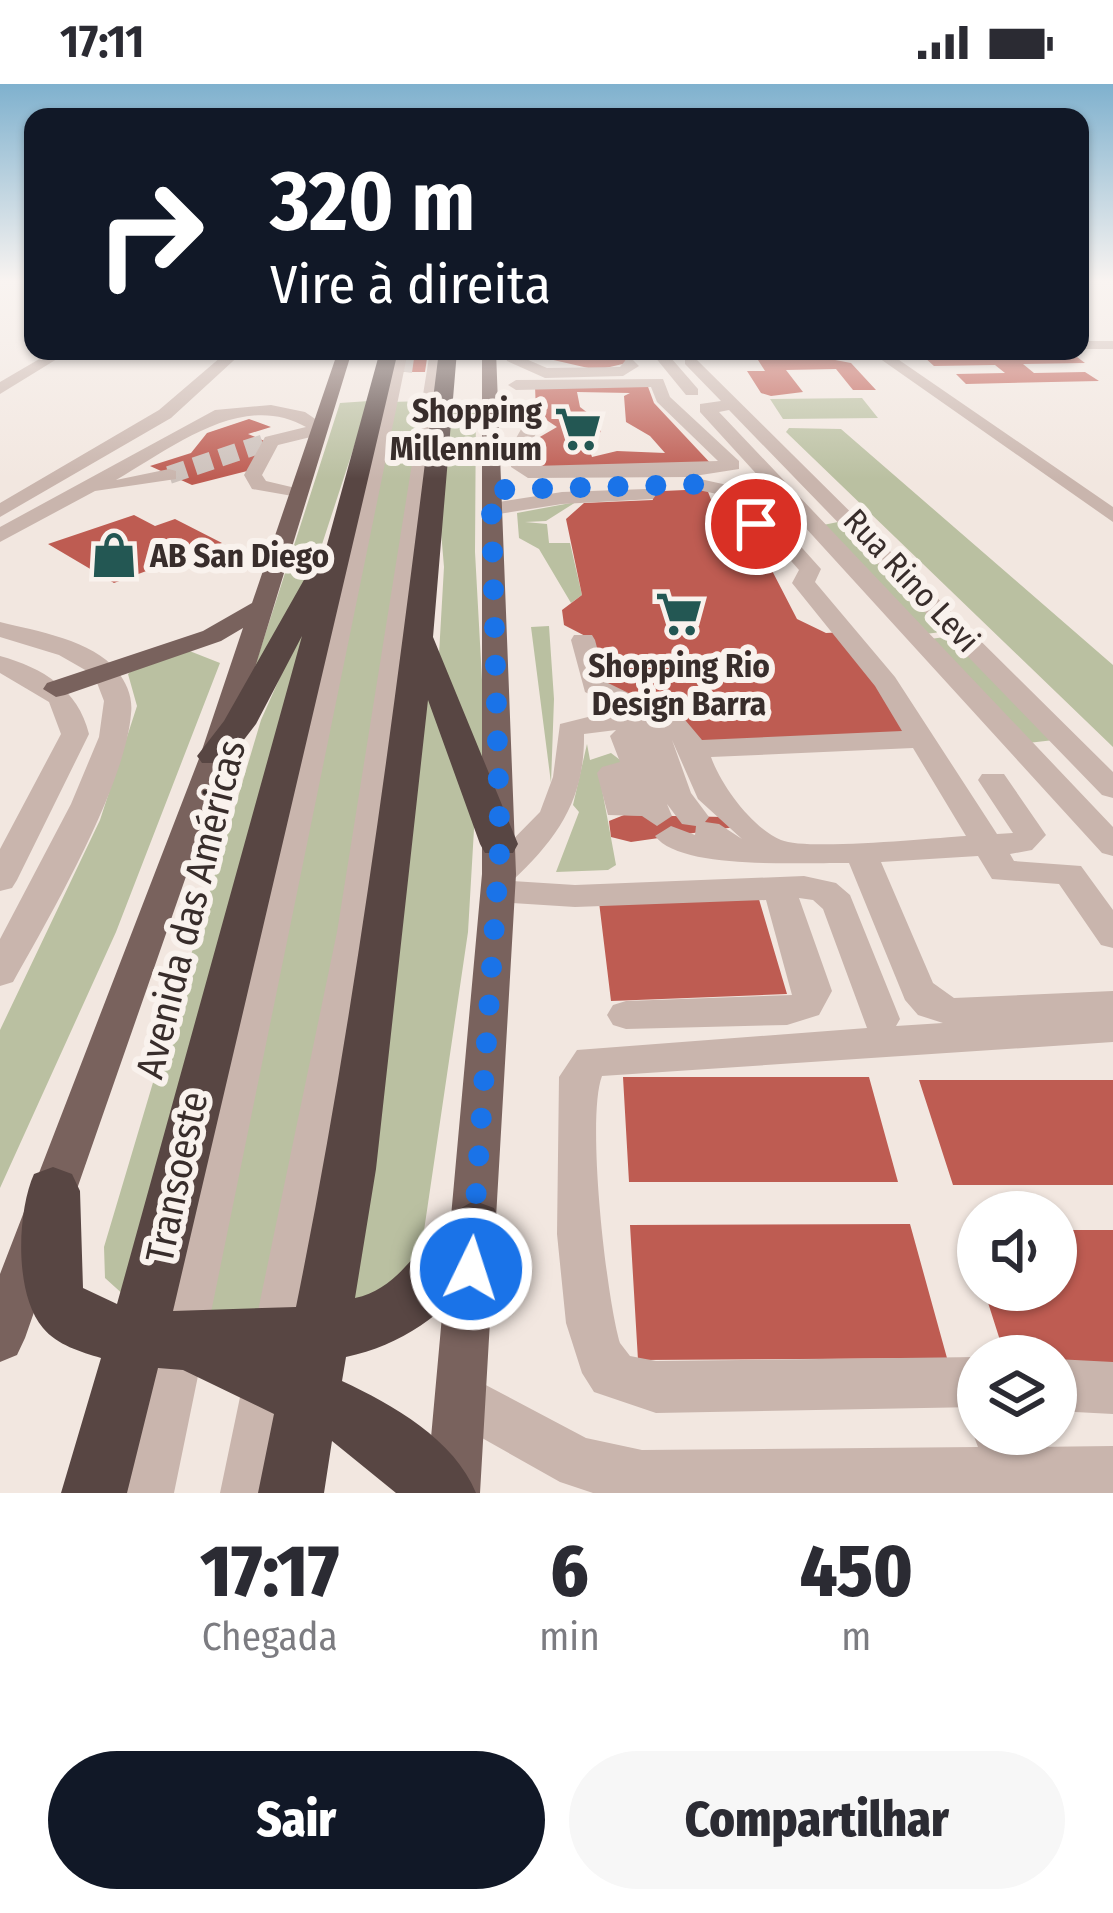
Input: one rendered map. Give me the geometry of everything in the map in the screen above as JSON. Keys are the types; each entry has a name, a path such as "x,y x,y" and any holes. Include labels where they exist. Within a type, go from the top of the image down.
{"highway":[{"name":"Avenida das Américas","path":"94,1493 172,1341 341,547 413,368"},
{"path":"292,1493 294,1361 350,1169 420,639 413,368"},
{"path":"214,756 238,724 314,592 322,567 341,547"},
{"path":"420,639 498,870"},
{"path":"53,1191 54,1290 61,1306 90,1325 294,1361 443,1493"},
{"path":"294,1361 396,1312 475,1226"}],"main road":[{"name":"Avenida das Américas","path":"0,1338 214,756 342,360"},
{"path":"453,1493 498,870 489,360"},
{"path":"56,689 189,645 260,608"},
{"path":"189,645 247,656"}],"street":[{"path":"0,389 48,360"},
{"path":"0,511 164,414 227,360"},
{"path":"514,360 526,371 552,381"},
{"path":"490,375 625,373 635,367 631,360"},
{"name":"Rua Rino Levi","path":"664,360 1113,846"},
{"name":"Rua Rino Levi","path":"703,360 733,404 1113,789"},
{"path":"889,360 1113,516"},
{"name":"Transoeste","path":"148,1493 172,1341 413,368"},
{"name":"Transoeste","path":"247,1493 294,1361 355,932 413,368"},
{"path":"526,371 518,407 530,425"},
{"path":"521,471 688,471 732,465 663,398 654,382 526,371"},
{"path":"706,408 733,404"},
{"path":"0,536 221,414 271,410 318,428"},
{"path":"490,427 530,425"},
{"path":"521,471 520,446 530,425"},
{"path":"297,494 259,484 253,476 269,441 318,428"},
{"path":"521,471 532,478 566,477"},
{"path":"86,488 169,475"},
{"path":"492,500 673,482 743,494 810,569 803,583 848,631 924,739 1004,871 1069,874 1113,936"},
{"path":"717,486 756,524"},
{"path":"492,500 646,495"},
{"path":"814,522 846,518"},
{"path":"0,629 103,670 115,690 112,738 0,973"},
{"path":"583,640 594,686 670,723 694,749 709,793 771,848"},
{"path":"0,662 35,641"},
{"path":"0,662 56,689 71,709 75,734 0,880"},
{"path":"498,870 536,842 560,808 570,781 570,730 587,723 631,724 657,738 676,794 678,822"},
{"path":"624,736 678,822 771,848 861,853 1021,843 1030,835 993,780"},
{"path":"694,749 924,739"},
{"path":"861,853 924,999 954,1012 1113,1005"},
{"path":"498,870 574,896 814,888 838,903 881,1019"},
{"path":"548,890 574,881 661,878"},
{"path":"626,1015 787,1011 806,1005 812,991 779,888"},
{"path":"957,1382 656,1387 611,1374 595,1350 583,1305 579,1077 591,1061 1113,1027"},
{"path":"1077,1386 1113,1388"},
{"path":"461,1398 579,1462 642,1477 1018,1463 1113,1473"}],"green space":[{"path":"862,398 878,418 783,419 770,399"},
{"path":"369,401 308,587 254,669 340,403"},
{"path":"424,401 409,526 273,1313 196,1314 391,402"},
{"path":"447,401 476,401 475,552 487,771 439,654 444,567 439,508"},
{"path":"789,428 841,429 1113,665 1113,747 786,432"},
{"path":"576,502 546,521 525,522 547,524 549,543 570,543 582,595 571,603 539,549 519,538 517,513"},
{"path":"843,521 950,631 925,634 823,525"},
{"path":"310,610 126,1297 105,1278 104,1247 261,720"},
{"path":"549,626 554,699 551,783 531,627"},
{"path":"953,636 1054,740 1028,743 930,639"},
{"path":"187,650 220,663 116,932 0,1188 0,1030 100,820 137,706 128,674 137,665"},
{"path":"425,697 431,697 475,812 468,932 421,1251 414,1272 361,1301 349,1298"},
{"path":"587,744 590,760 611,753 628,766 599,773 616,865 608,870 556,872 579,812 573,805"}],"building":[{"path":"404,360 427,360 425,372 402,372"},
{"path":"553,360 631,362 597,370"},
{"path":"758,360 835,360 851,363 876,390 853,390 836,369 786,370 803,392 771,396 761,393 747,371 765,371"},
{"path":"927,360 1081,360 1085,363 1023,364 1034,373 1085,372 1099,381 966,384 956,374 1005,373 995,365 934,366"},
{"name":"Shopping Millennium","path":"647,384 654,403 714,467 542,470 538,438 557,427 536,413 535,386","holes":["577,392 630,393 624,396 626,422 650,436 665,453 617,451 592,457 587,442 579,440 601,432 601,423 580,407"]},
{"path":"249,419 271,427 248,434 267,442 255,469 192,485 150,466 191,453 207,433"},
{"name":"Shopping Rio Design Barra","path":"707,489 716,513 748,524 797,619 826,633 846,632 912,744 685,755 671,710 681,709 670,699 633,700 602,684 593,640 564,625 562,610 582,595 566,519 584,503 653,500 651,494 663,491"},
{"path":"134,515 155,526 175,519 222,543 114,583 48,544"},
{"path":"624,815 724,817 735,827 631,842 611,837 609,821"},
{"path":"758,896 787,994 611,1001 599,902"},
{"path":"623,1077 869,1077 898,1182 629,1182"},
{"path":"919,1080 1113,1080 1113,1185 953,1185"},
{"path":"910,1224 947,1358 638,1360 630,1225"},
{"path":"1077,1230 1113,1230 1113,1366 1077,1366 1077,1335 998,1335 991,1311 1077,1311"}],"tunnel":[{"path":"405,372 407,360"},
{"path":"169,475 267,442"}],"place":[{"name":"Shopping Millennium","path":"578,429"},
{"name":"AB San Diego","path":"114,555"},
{"name":"Shopping Rio Design Barra","path":"679,614"}],"route":[{"path":"471,1269 500,844 491,490 707,484 732,496 756,524"}]}
